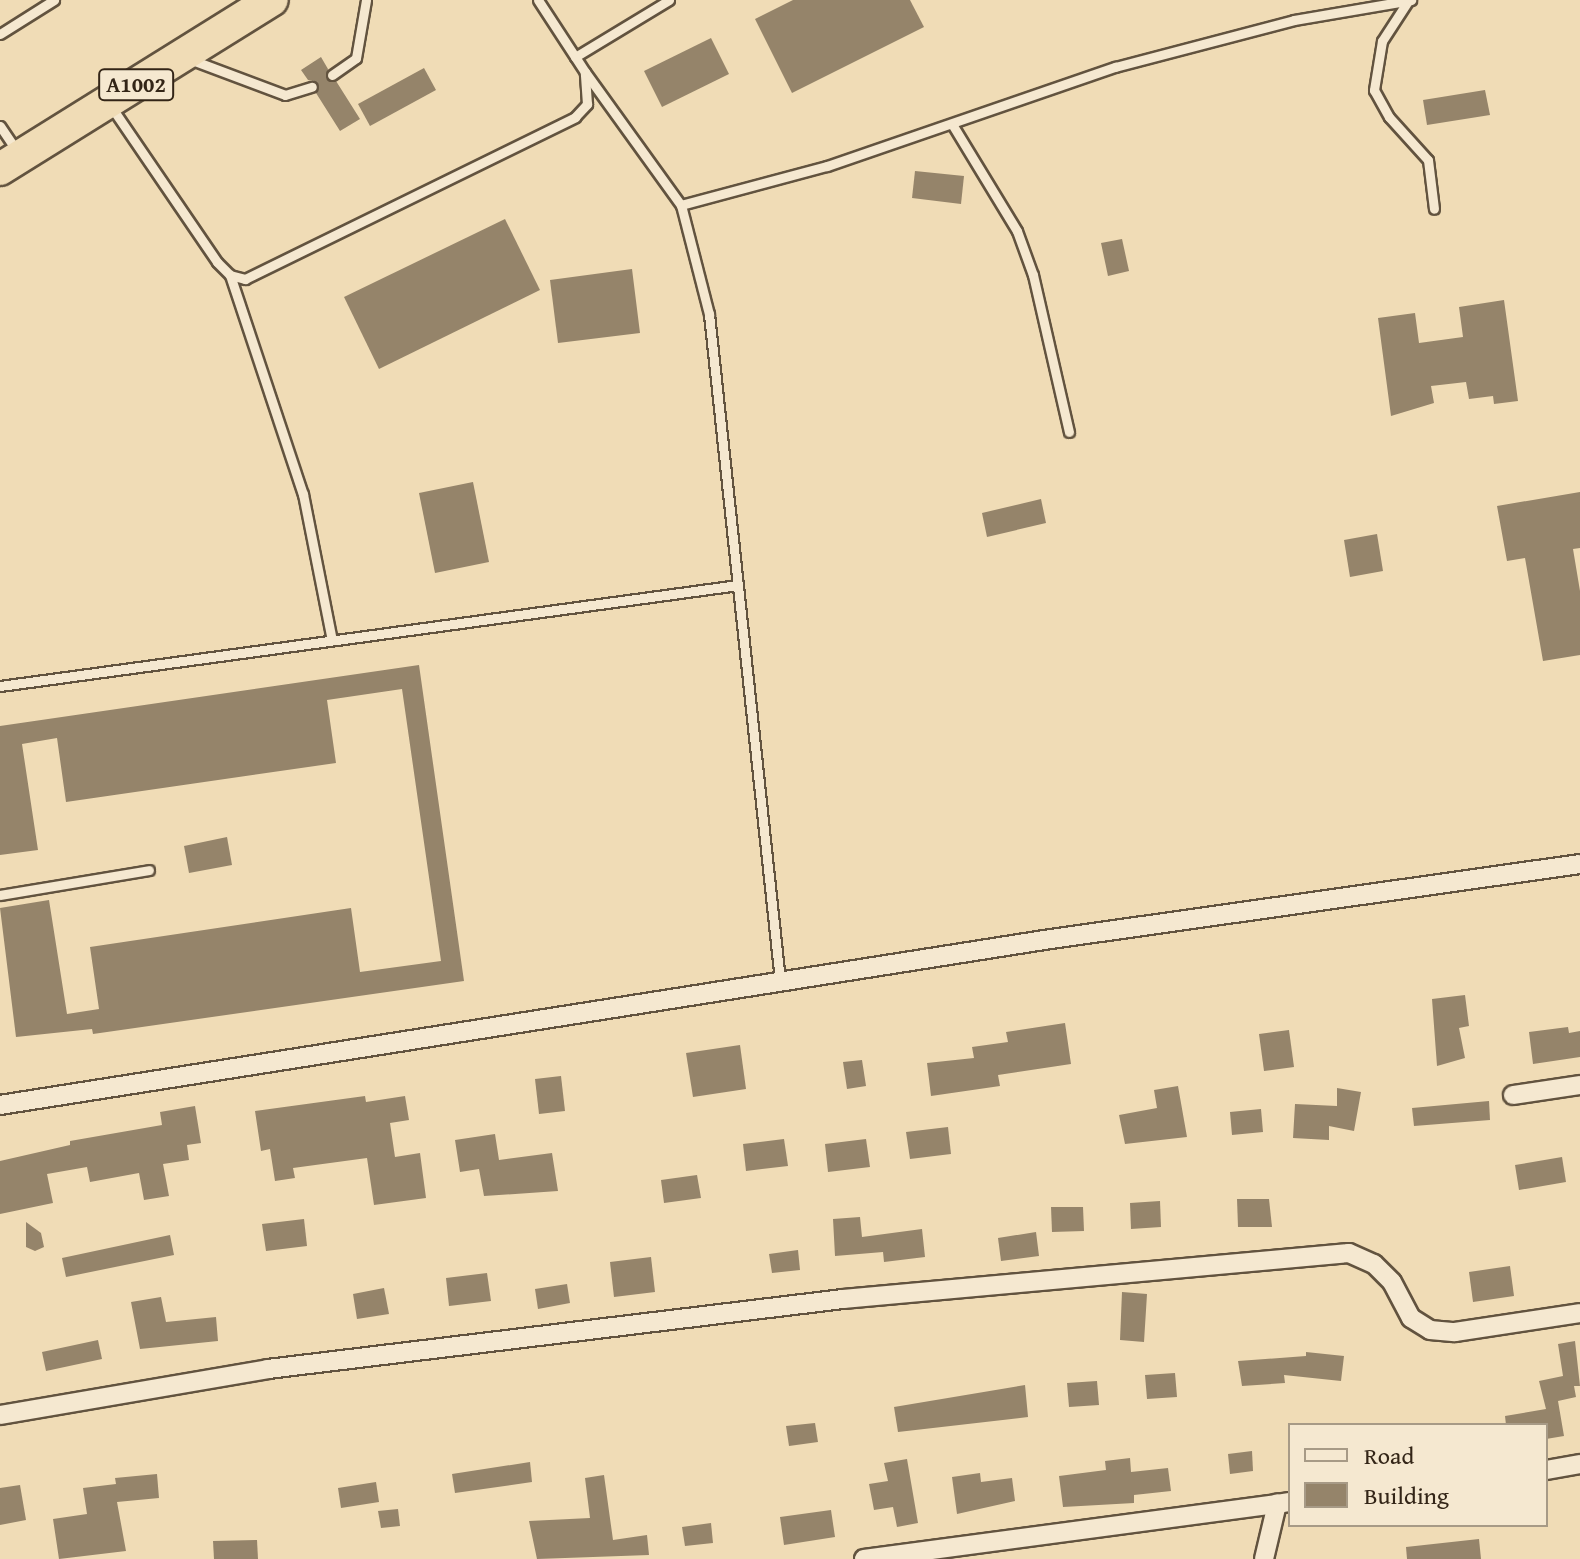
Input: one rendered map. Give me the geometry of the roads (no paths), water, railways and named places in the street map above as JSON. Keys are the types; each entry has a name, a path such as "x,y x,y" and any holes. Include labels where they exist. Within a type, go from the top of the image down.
{"highway":[{"name":"A1002","path":"8,166 272,0"}],"street":[{"path":"0,1105 780,981 1580,864"},
{"path":"1513,1095 1580,1085"},
{"path":"0,1415 268,1369 828,1300 1349,1253 1374,1264 1392,1282 1411,1318 1430,1330 1455,1332 1580,1313"},
{"path":"1548,1470 1580,1464"},
{"path":"864,1559 1284,1503 1264,1559"}],"lane":[{"path":"0,34 54,0"},
{"path":"332,75 356,58 366,0"},
{"path":"538,0 585,72 681,205 709,314 780,981"},
{"path":"575,57 669,0"},
{"path":"681,205 827,166 1115,67 1294,20 1409,0"},
{"path":"1409,0 1382,41 1374,90 1389,117 1428,160 1434,209"},
{"path":"182,56 285,95 312,87"},
{"path":"230,275 259,275 575,117 587,104 585,72"},
{"path":"108,102 230,275 303,494 332,640"},
{"path":"952,124 1017,231 1033,275 1069,432"},
{"path":"0,126 8,166"},
{"path":"0,686 738,585"},
{"path":"0,895 149,870"}]}
